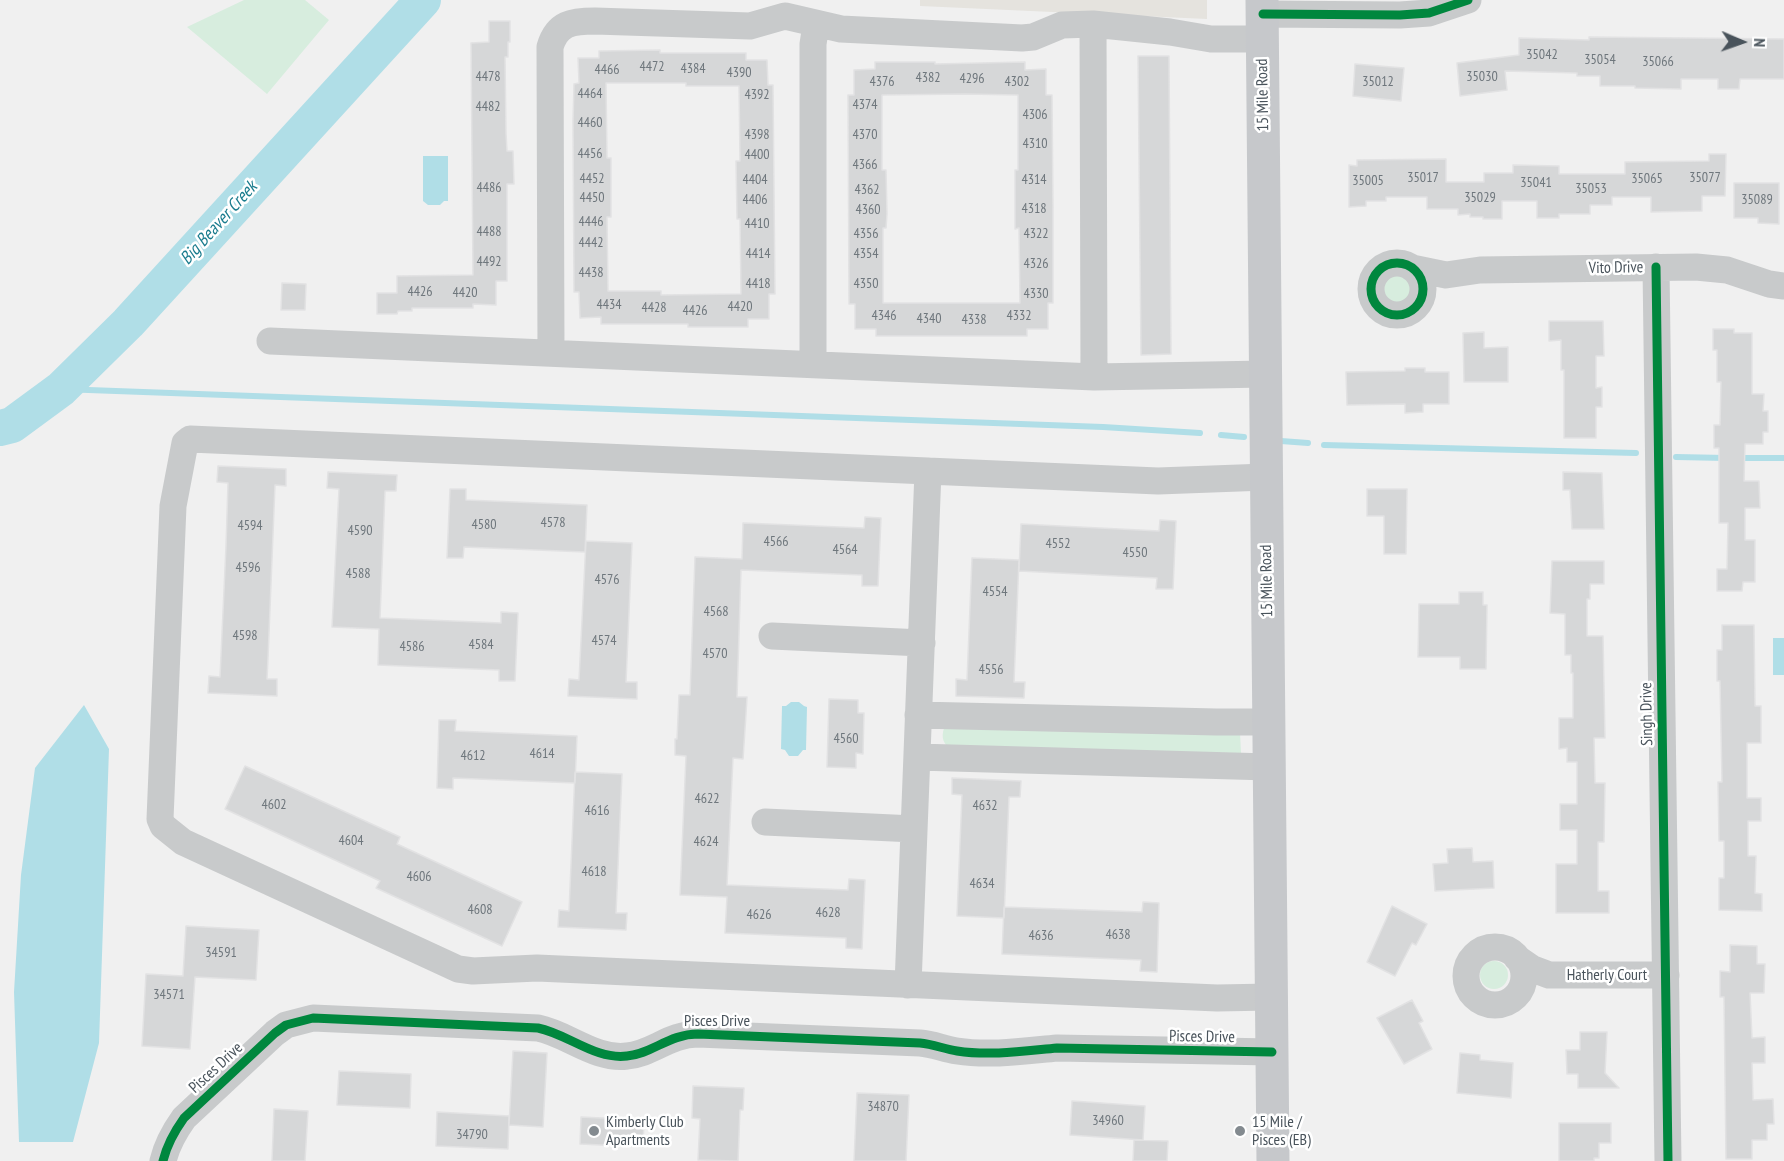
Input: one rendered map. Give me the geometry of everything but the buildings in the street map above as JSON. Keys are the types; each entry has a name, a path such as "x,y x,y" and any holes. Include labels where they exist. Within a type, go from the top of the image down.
{"main road":[{"name":"15 Mile Road","path":"1263,18 1273,1161"}],"street":[{"path":"551,352 550,47 557,30 562,27 584,21 750,26 785,16 841,29 1022,38 1033,37 1062,25 1093,24 1211,39 1263,18 1400,15 1429,12 1468,0"},
{"path":"1093,24 1094,377"},
{"path":"813,364 813,44 816,25"},
{"name":"Vito Drive","path":"1446,275 1433,284 1410,312 1394,316 1379,309 1371,294 1373,277 1379,269 1395,263 1446,275 1480,270 1696,267 1727,270 1769,284 1784,286"},
{"name":"Singh Drive","path":"1656,267 1668,1161"},
{"path":"1412,268 1419,274 1422,283 1421,299"},
{"path":"270,341 1094,377 1266,374"},
{"path":"1266,477 1158,481 190,439 184,443 173,506 160,819 163,826 183,842 458,969 473,971 537,968 1217,998 1271,997"},
{"path":"908,985 928,471"},
{"path":"772,636 922,643"},
{"path":"918,716 1269,722"},
{"path":"917,757 1269,767"},
{"path":"765,822 914,829"},
{"name":"Hatherly Court","path":"1549,975 1533,981 1511,1000 1492,1005 1474,996 1466,978 1470,960 1484,949 1502,948 1533,969 1549,975 1666,975"},
{"path":"1517,958 1524,975 1518,993"},
{"name":"Pisces Drive","path":"163,1161 167,1145 184,1118 275,1033 286,1025 313,1018 538,1028 555,1032 601,1053 616,1056 637,1054 680,1035 698,1034 920,1043 956,1050 1022,1053 1057,1048 1272,1052"}],"shaded area":[{"path":"920,0 1207,0 1207,19 920,6"}],"green space":[{"path":"244,0 305,0 329,20 267,94 187,27"},
{"path":"1397,275 1407,279 1411,289 1407,299 1397,303 1387,299 1383,289 1387,279"},
{"path":"944,728 1240,732 1241,753 951,750 943,740"},
{"path":"1494,961 1504,965 1508,975 1504,985 1494,989 1484,985 1480,975 1484,965"}],"water":[{"path":"423,156 448,156 448,201 440,205 428,205 423,201"},
{"path":"1773,638 1784,638 1784,675 1773,675"},
{"path":"791,702 799,702 807,707 806,750 798,756 789,756 785,750 781,749 782,706"},
{"path":"84,705 109,749 99,1043 73,1142 19,1142 14,992 21,875 35,768"}],"waterway":[{"name":"Big Beaver Creek","path":"0,428 12,425 61,389 128,323 423,0"},
{"path":"61,389 1103,427 1200,433"},
{"path":"1221,435 1244,437"},
{"path":"1281,441 1308,443"},
{"path":"1324,445 1636,453"},
{"path":"1676,457 1726,458"},
{"path":"1739,458 1784,458"}],"cycle path":[{"path":"1263,14 1400,15 1429,13 1468,0"},
{"path":"1392,263 1402,263 1416,270 1423,289 1416,308 1402,315 1392,315 1382,311 1375,304 1371,294 1371,284 1375,274 1382,267 1392,263"},
{"path":"1656,267 1668,1161"},
{"path":"163,1161 171,1138 184,1118 275,1033 286,1025 313,1018 538,1028 593,1050 615,1056 645,1052 669,1040 698,1034 920,1043 957,1051 982,1053 1057,1048 1272,1052"}],"place":[{"name":"Kimberly Club Apartments","path":"594,1131"},
{"name":"15 Mile / Pisces (EB)","path":"1240,1131"}]}
